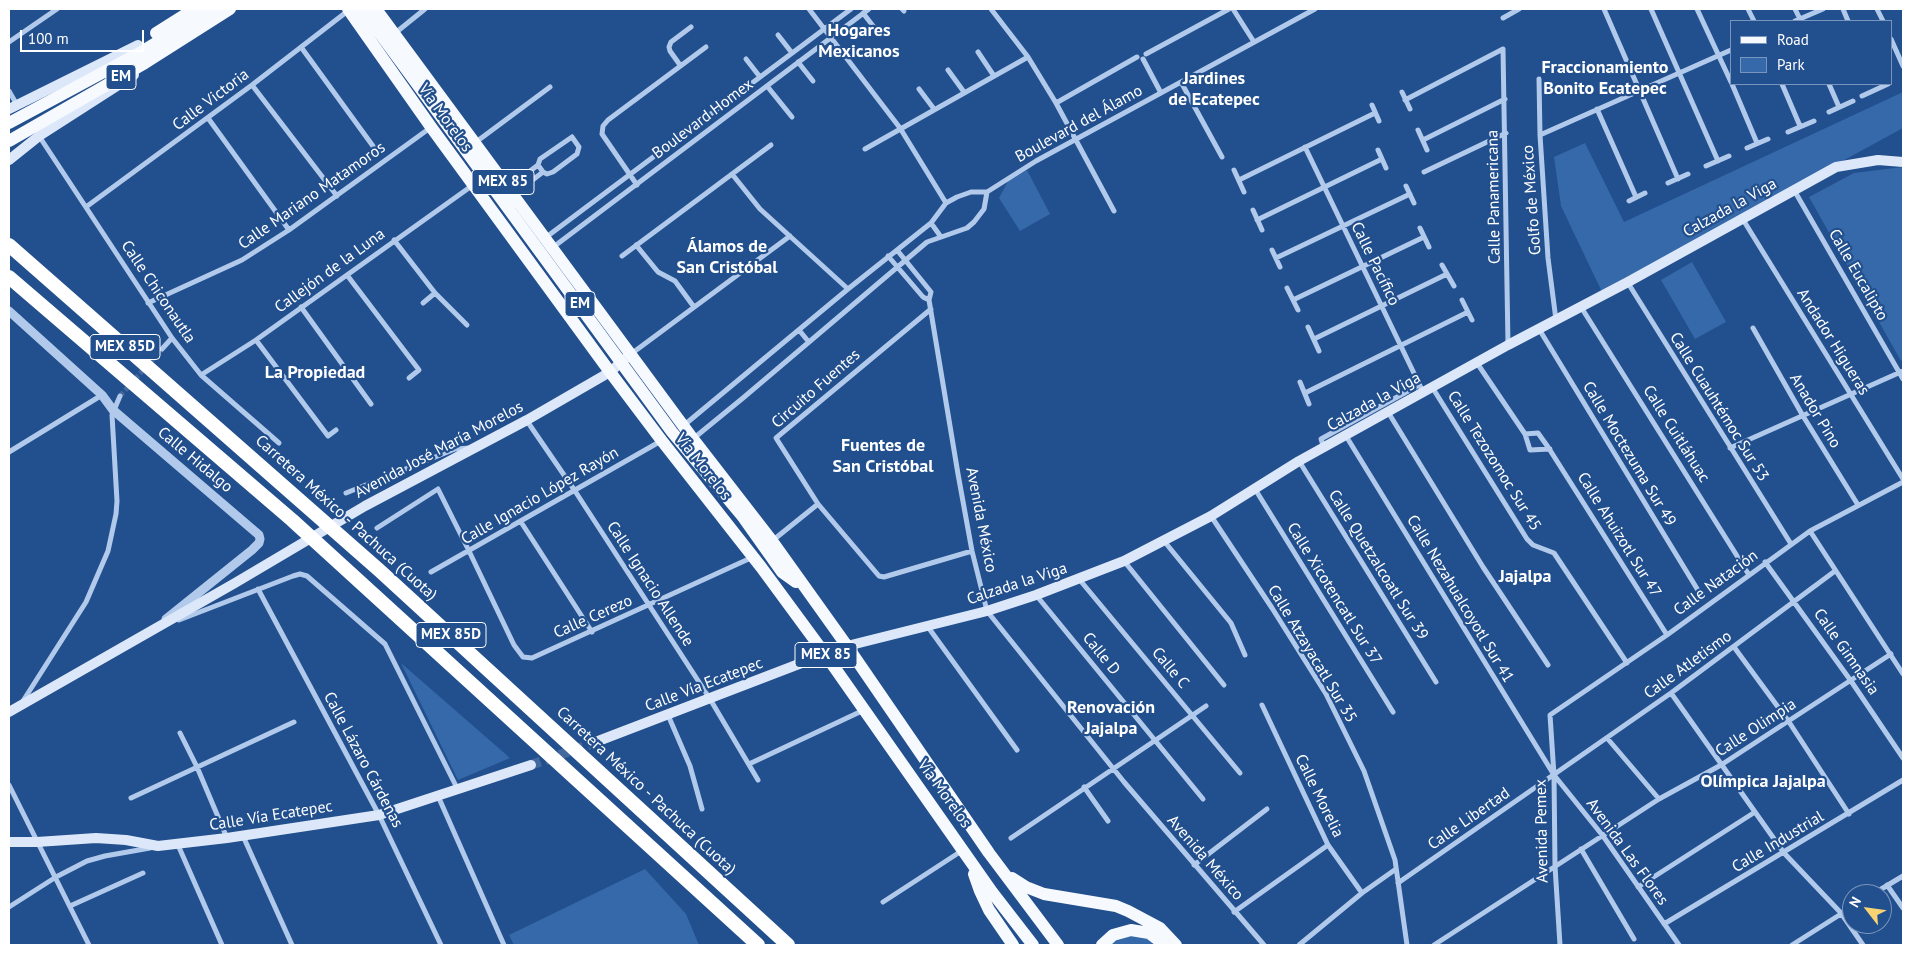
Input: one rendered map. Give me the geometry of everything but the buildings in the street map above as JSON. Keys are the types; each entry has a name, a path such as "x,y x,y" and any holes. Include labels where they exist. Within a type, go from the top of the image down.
{"highway":[{"name":"Carretera México - Pachuca (Cuota)","path":"9,245 284,485 788,945"},
{"name":"MEX 85D","path":"9,277 292,520 758,945"}],"main road":[{"path":"13,107 141,54 194,9"},
{"name":"EM","path":"9,140 211,9"},
{"name":"EM","path":"9,123 127,60 230,9"},
{"name":"EM","path":"353,9 672,432 743,517 782,572 803,588"},
{"name":"Vía Morelos","path":"353,9 376,48 431,128 610,372 753,557 825,654 992,892 1033,945"},
{"name":"Vía Morelos","path":"376,9 683,426 772,541 803,588 847,646 1002,870 1058,945"},
{"path":"376,48 394,35"},
{"path":"9,160 39,136 135,75 141,54"},
{"name":"Calzada la Viga","path":"847,646 987,611 1124,562 1211,516 1299,461 1388,412 1425,388 1539,330 1836,167 1878,160 1903,162"},
{"name":"Avenida José María Morelos","path":"9,712 358,510 527,420 610,372 630,354"},
{"name":"Calle Vía Ecatepec","path":"593,743 825,654"},
{"name":"Calle Vía Ecatepec","path":"9,842 96,838 126,840 158,846 244,836 379,814 531,765"},
{"path":"972,861 976,881 984,900 1013,945"},
{"path":"1002,870 1035,892 1116,906 1128,911 1160,928 1176,945"},
{"path":"1102,945 1113,935 1131,930 1149,933 1165,945"}],"street":[{"path":"9,42 57,9"},
{"name":"Calle Victoria","path":"86,207 353,9"},
{"path":"394,35 425,9"},
{"path":"809,9 900,128 946,203"},
{"name":"Boulevard Homex","path":"548,244 630,175 851,9"},
{"name":"Boulevard Homex","path":"548,244 637,185 869,9"},
{"path":"992,9 1028,57 1056,103 1114,211"},
{"path":"1161,93 1144,57 1231,9 1254,42"},
{"name":"Boulevard del Álamo","path":"987,192 1075,140 1315,9"},
{"path":"1503,18 1519,9"},
{"path":"1604,9 1678,179"},
{"path":"1651,9 1718,161"},
{"path":"1698,9 1730,81"},
{"path":"1795,9 1798,20 1823,9"},
{"path":"863,13 880,35"},
{"path":"680,65 669,47 671,42 691,27"},
{"path":"778,35 792,53"},
{"path":"1892,41 1903,66"},
{"path":"301,48 378,153"},
{"path":"637,185 602,134 603,126 608,120 680,65 706,48"},
{"name":"Calle Panamericana","path":"1406,100 1503,49 1506,133 1508,345"},
{"path":"1540,135 1730,50"},
{"path":"978,52 994,76"},
{"path":"864,149 1028,57"},
{"path":"1056,103 1137,57"},
{"path":"746,59 760,77"},
{"path":"798,62 813,81"},
{"path":"948,70 964,92"},
{"name":"Golfo de México","path":"1539,78 1540,135 1548,258 1556,320"},
{"path":"1181,82 1222,157"},
{"path":"252,85 337,196"},
{"path":"1732,85 1758,143"},
{"path":"1782,85 1800,126"},
{"path":"1829,85 1839,107"},
{"path":"767,86 792,117"},
{"path":"474,143 550,87"},
{"path":"1862,96 1876,87"},
{"path":"919,89 934,109"},
{"path":"9,91 13,107"},
{"path":"1402,92 1410,109"},
{"path":"1423,140 1505,99"},
{"path":"1829,112 1853,101"},
{"path":"1372,105 1379,121"},
{"path":"1597,109 1636,197"},
{"path":"1238,180 1375,113"},
{"path":"208,118 289,230"},
{"path":"705,118 712,127"},
{"path":"1788,132 1814,120"},
{"name":"Calle Mariano Matamoros","path":"148,303 242,260 289,230 431,128"},
{"path":"1418,130 1427,150"},
{"path":"1424,172 1506,133"},
{"name":"Calle Chiconautla","path":"39,136 172,338 201,375 279,443"},
{"path":"510,192 538,164 541,157 567,139 572,138 579,147 577,154 553,172 547,174 543,172 538,164"},
{"path":"1747,148 1768,139"},
{"path":"622,256 771,145"},
{"name":"Calle Pacífico","path":"1305,147 1400,346 1425,388"},
{"path":"1378,150 1386,168"},
{"path":"1706,166 1729,156"},
{"path":"1257,220 1382,159"},
{"path":"1234,170 1244,192"},
{"path":"510,192 543,172"},
{"path":"732,174 760,209 848,289"},
{"path":"1668,183 1688,174"},
{"name":"Callejón de la Luna","path":"201,375 256,340 472,184"},
{"path":"1406,186 1414,203"},
{"name":"Calle Eucalipto","path":"1794,189 1901,372 1903,379"},
{"path":"683,426 888,256 931,223 946,203 970,192 987,192 984,209 967,228 927,242 693,439"},
{"path":"1629,200 1645,193"},
{"path":"1276,258 1410,194"},
{"path":"1253,210 1262,230"},
{"name":"Andador Higueras","path":"1742,218 1903,480"},
{"path":"931,223 941,237"},
{"path":"1420,228 1430,247"},
{"name":"Avenida José María Morelos","path":"630,354 790,236"},
{"path":"1293,300 1424,237"},
{"path":"394,240 435,293 467,325"},
{"path":"636,245 658,272 675,281 694,307"},
{"name":"Avenida México","path":"897,250 931,292 929,300 972,551 987,611 1112,768 1264,945"},
{"path":"1272,250 1280,268"},
{"path":"888,256 923,297 929,300"},
{"path":"1442,265 1454,286"},
{"path":"1314,339 1447,274"},
{"path":"347,275 419,370 409,378"},
{"name":"Calle Cuauhtémoc Sur 53","path":"1628,282 1791,544"},
{"path":"1287,288 1298,310"},
{"path":"423,303 435,293"},
{"path":"1462,300 1472,320"},
{"path":"301,307 371,404"},
{"name":"Calle Cuitláhuac","path":"1581,307 1749,575"},
{"name":"Circuito Fuentes","path":"818,504 776,438 931,309"},
{"name":"Calle Hidalgo","path":"9,311 102,396 113,410 256,532 260,539 252,550 152,629"},
{"path":"1305,393 1468,312"},
{"path":"1308,327 1320,351"},
{"name":"Anador Pino","path":"1753,328 1803,416 1858,505"},
{"path":"799,330 808,341"},
{"name":"Calle Moctezuma Sur 49","path":"1539,330 1698,592"},
{"path":"162,349 172,338"},
{"path":"256,340 328,436 336,430"},
{"path":"1477,363 1525,434 1530,450 1550,449"},
{"path":"1730,448 1901,372"},
{"path":"1300,382 1309,404"},
{"path":"1324,448 1321,439 1425,388"},
{"name":"Calle Tezozomoc Sur 45","path":"1425,388 1527,539 1533,545 1554,553 1627,663"},
{"path":"9,452 102,396"},
{"path":"20,706 86,602 108,551 117,501 113,410 120,396"},
{"path":"1388,412 1483,567 1548,665"},
{"name":"Calle Ignacio Allende","path":"527,420 710,699 758,780"},
{"name":"Calle Ahuizotl Sur 47","path":"1525,434 1538,433 1550,449 1667,635"},
{"name":"Calle Nezahualcoyotl Sur 41","path":"1346,436 1554,775"},
{"name":"Calle Ignacio López Rayón","path":"431,572 662,441"},
{"path":"346,493 455,449 473,448"},
{"name":"Calle Quetzalcoatl Sur 39","path":"1299,461 1436,682"},
{"name":"Calle Natación","path":"1550,716 1667,635 1810,531 1903,480"},
{"name":"Calle Xicotencatl Sur 37","path":"1254,488 1393,712"},
{"path":"377,528 438,490 469,550"},
{"path":"772,541 818,504 879,576 884,577 972,551"},
{"name":"Calle Atzayacatl Sur 35","path":"1211,516 1326,694 1364,770 1395,860 1407,945"},
{"path":"521,522 592,632"},
{"path":"1810,531 1903,674"},
{"path":"1164,541 1231,623 1245,655"},
{"name":"Calle Cerezo","path":"469,550 514,645 524,657 532,658 753,557"},
{"path":"1124,562 1224,685"},
{"name":"Calle Gimnasia","path":"1765,562 1795,601 1903,758"},
{"name":"Calle Atletismo","path":"1554,775 1672,693 1835,571"},
{"path":"152,629 293,576 300,574 307,576 386,644 458,790"},
{"name":"Calle C","path":"1079,579 1240,773"},
{"name":"Calle Lázaro Cárdenas","path":"258,589 379,814 441,945"},
{"name":"Calle D","path":"1036,595 1203,799"},
{"path":"928,627 1017,750"},
{"path":"1734,647 1789,722 1849,814"},
{"name":"Calle Olimpia","path":"1434,945 1659,799 1721,766 1891,654"},
{"path":"1672,693 1721,766 1784,853 1841,914 1863,945"},
{"name":"Calle Morelia","path":"1262,705 1328,845 1362,893"},
{"path":"1011,838 1206,706"},
{"path":"749,764 864,710"},
{"path":"668,715 690,766 702,809"},
{"name":"Avenida Pemex","path":"1550,716 1554,775 1555,866 1560,945"},
{"path":"131,798 294,722"},
{"path":"180,733 197,767 227,838"},
{"path":"1607,738 1659,799"},
{"name":"Avenida Las Flores","path":"1554,775 1603,836 1679,945"},
{"name":"Calle Libertad","path":"1398,883 1554,775"},
{"name":"Calle Industrial","path":"1664,924 1903,780"},
{"path":"9,785 70,906 87,945"},
{"path":"1084,787 1108,821"},
{"path":"438,796 504,945"},
{"path":"1194,865 1267,809"},
{"path":"1638,887 1755,812"},
{"path":"244,836 292,945"},
{"path":"178,845 222,945"},
{"path":"1234,912 1328,845"},
{"path":"9,907 87,861 158,846"},
{"path":"884,902 964,850"},
{"path":"1581,850 1634,939"},
{"path":"1299,945 1362,893 1396,869"},
{"path":"70,906 143,873"},
{"path":"1889,884 1903,876"},
{"path":"1892,892 1903,908"},
{"path":"1792,945 1802,943 1841,914"}],"green space":[{"path":"1903,92 1903,128 1602,292 1561,206 1554,157 1585,143 1624,222"},
{"path":"1903,167 1903,360 1901,361 1809,197 1854,173"},
{"path":"1027,170 1050,214 1020,231 999,198 1008,181"},
{"path":"1692,262 1726,322 1695,339 1661,280"},
{"path":"401,663 510,758 458,780"},
{"path":"645,869 686,914 699,945 514,945 509,935"},
{"path":"1133,934 1147,938 1158,945 1108,945 1121,936"}],"tunnel":[{"path":"120,396 162,349"},
{"path":"531,765 593,743"}],"district":[{"name":"Hogares Mexicanos","path":"859,41"},
{"name":"Fraccionamiento Bonito Ecatepec","path":"1605,78"},
{"name":"Jardines de Ecatepec","path":"1214,89"},
{"name":"Álamos de San Cristóbal","path":"727,257"},
{"name":"La Propiedad","path":"315,373"},
{"name":"Fuentes de San Cristóbal","path":"883,456"},
{"name":"Jajalpa","path":"1525,577"},
{"name":"Renovación Jajalpa","path":"1111,718"},
{"name":"Olímpica Jajalpa","path":"1763,782"}]}
